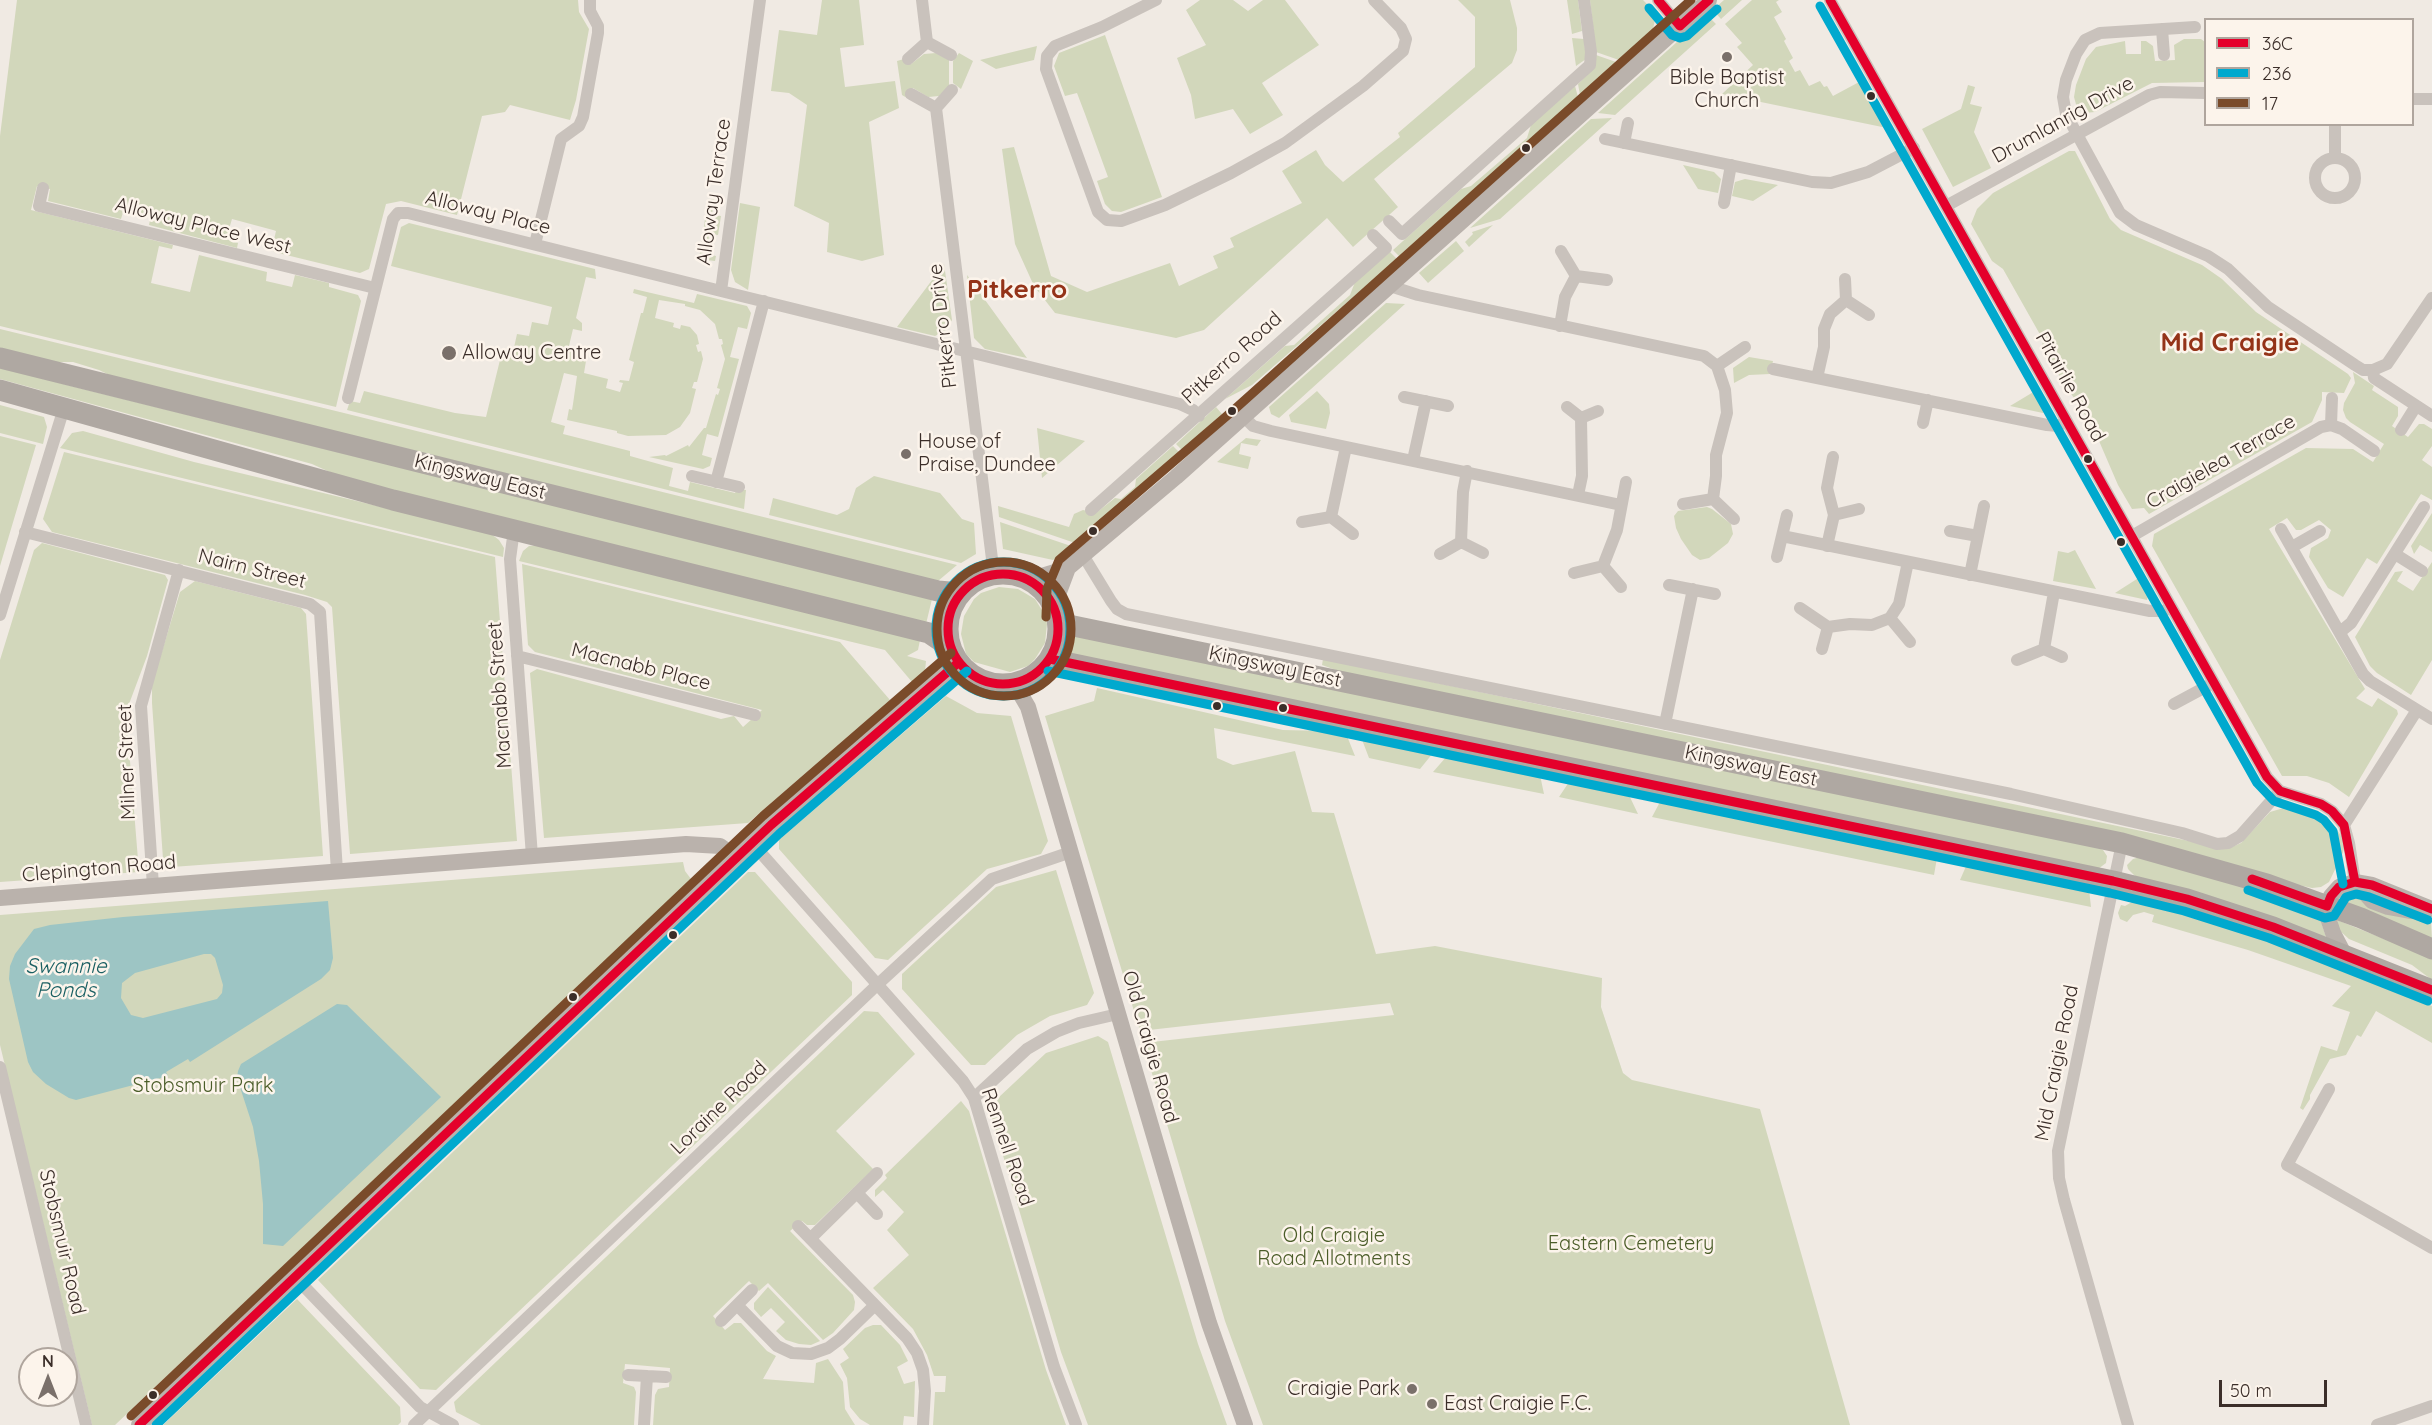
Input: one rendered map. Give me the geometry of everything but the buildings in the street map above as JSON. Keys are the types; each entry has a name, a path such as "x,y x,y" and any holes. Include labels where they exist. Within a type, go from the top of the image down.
{"highway":[{"name":"Kingsway East","path":"0,358 938,591 961,593"},
{"path":"0,390 370,494 929,633 955,655 969,672 996,684 1011,684 1034,675 1050,659 1058,642 1058,620 1053,603 1045,592 1029,580 1017,576 994,574 983,577 961,593 954,605 949,619 948,634 955,655"},
{"name":"Kingsway East","path":"1058,620 2122,843 2267,884 2432,949"},
{"name":"Kingsway East","path":"1050,659 2113,881 2198,903 2274,927 2432,990"}],"street":[{"path":"535,244 561,140 568,132 579,126 583,117 598,33 598,26 590,10 590,0"},
{"name":"Alloway Terrace","path":"760,0 721,291 1180,404 1193,410 1198,416"},
{"path":"922,0 927,42"},
{"path":"1156,0 1055,46 1047,56 1046,69 1098,212 1107,220 1121,221 1165,205 1240,168 1285,143 1363,86 1403,51 1406,39 1401,28 1374,0"},
{"path":"1389,221 1402,234 1590,65 1591,52 1584,0"},
{"path":"1658,0 1680,26"},
{"path":"1029,580 1068,568 1244,417 1710,0"},
{"name":"Pitairlie Road","path":"1830,0 2266,777 2280,791"},
{"path":"2195,27 2100,33 2085,40 2076,54 2066,80 2063,98 2066,114 2120,213 2127,220 2208,256 2228,269 2268,307 2363,370 2373,370 2387,364 2432,298"},
{"path":"2162,29 2164,56"},
{"path":"927,42 951,56"},
{"path":"908,59 927,42"},
{"path":"911,94 936,108 952,90"},
{"name":"Drumlanrig Drive","path":"1946,206 2149,95 2160,92 2204,93"},
{"path":"2414,99 2432,99"},
{"name":"Pitkerro Drive","path":"936,108 994,574"},
{"path":"1624,143 1628,123"},
{"path":"2335,126 2335,158"},
{"path":"1605,139 1812,182 1831,183 1868,172 1914,148"},
{"path":"1724,203 1731,165"},
{"name":"Alloway Place West","path":"43,188 39,206 375,288"},
{"name":"Alloway Place","path":"348,398 393,219 399,213 408,213 721,291"},
{"name":"Pitkerro Road","path":"1092,510 1386,248 1373,235"},
{"path":"1561,252 1576,276"},
{"path":"1560,326 1565,297 1576,276"},
{"path":"1576,276 1607,280"},
{"path":"1845,279 1846,300"},
{"path":"1390,286 1418,295 1560,326 1686,350 1704,356 1717,366 1725,390 1727,413 1716,455 1713,499"},
{"path":"1846,300 1869,315"},
{"path":"1818,378 1824,347 1824,329 1830,314 1846,300"},
{"path":"716,482 764,301"},
{"path":"1717,366 1745,347"},
{"path":"1773,369 2047,425 2058,426 2066,422"},
{"path":"2373,370 2374,378 2432,416"},
{"path":"1404,397 1448,405"},
{"path":"2332,398 2331,425 2342,429 2374,451"},
{"path":"1923,423 1928,400"},
{"path":"1413,460 1426,401"},
{"path":"2401,430 2416,406"},
{"path":"1567,407 1581,418"},
{"path":"0,615 64,408"},
{"path":"1581,418 1598,411"},
{"path":"1244,417 1253,426 1622,504"},
{"path":"1578,495 1582,476 1581,418"},
{"name":"Craigielea Terrace","path":"2132,536 2321,428 2331,425"},
{"path":"1331,517 1346,447"},
{"path":"1827,546 1834,515 1827,488 1833,457"},
{"path":"1461,542 1463,492 1467,471"},
{"path":"692,476 739,487"},
{"path":"1603,566 1617,530 1626,482"},
{"path":"1683,504 1713,499"},
{"path":"1713,499 1734,519"},
{"path":"1970,574 1984,506"},
{"path":"2340,632 2351,623 2424,507"},
{"path":"1834,515 1858,509"},
{"path":"1777,557 1787,515"},
{"path":"1302,522 1331,517 1353,534"},
{"path":"2281,529 2363,674 2370,681 2432,719"},
{"name":"Macnabb Street","path":"514,530 510,559 532,856"},
{"path":"1950,531 1978,536"},
{"path":"2292,547 2320,531"},
{"name":"Nairn Street","path":"25,532 310,604 320,612 337,872"},
{"path":"1782,536 2150,611 2163,611 2171,608"},
{"path":"1461,542 1484,553"},
{"path":"1440,554 1461,542"},
{"path":"2395,554 2422,571"},
{"name":"Kingsway East","path":"1083,555 1111,601 1117,609 1126,614 2011,794 2182,833 2217,844 2228,843 2240,836 2280,791"},
{"path":"1800,608 1827,627 1850,624 1872,625 1890,618 1899,604 1908,562"},
{"path":"1574,573 1603,566"},
{"path":"1603,566 1621,587"},
{"path":"1058,620 1059,592 1068,568"},
{"name":"Milner Street","path":"153,886 141,706 179,570"},
{"path":"1669,585 1715,594"},
{"path":"1665,724 1693,590"},
{"path":"2044,649 2054,592"},
{"path":"1890,618 1910,642"},
{"path":"1822,649 1827,627"},
{"path":"2017,660 2044,649 2062,657"},
{"path":"139,1425 752,843 955,655"},
{"name":"Macnabb Place","path":"517,656 755,715"},
{"path":"2174,704 2213,683"},
{"name":"Old Craigie Road","path":"1011,684 1022,694 1028,707 1209,1323 1245,1425"},
{"path":"2344,825 2417,710"},
{"path":"2280,791 2321,804 2332,811 2344,825 2355,882"},
{"name":"Rennell Road","path":"752,843 963,1081 974,1098 1054,1367 1076,1425"},
{"name":"Mid Craigie Road","path":"2122,843 2058,1151 2064,1200 2128,1425"},
{"name":"Clepington Road","path":"0,898 686,844 720,846 737,858"},
{"name":"Loraine Road","path":"414,1425 876,985 992,879 1071,852"},
{"path":"2344,954 2329,924 2327,906 2331,896 2340,887 2355,882 2372,885 2432,910"},
{"path":"974,1098 1027,1049 1046,1037 1079,1023 1118,1014"},
{"name":"Stobsmuir Road","path":"0,1067 86,1425"},
{"path":"2330,1089 2287,1165 2432,1248"},
{"path":"811,1238 877,1173"},
{"path":"857,1193 878,1214"},
{"path":"798,1226 907,1338 917,1353 923,1370 925,1391 923,1425"},
{"path":"294,1276 420,1407 453,1425"},
{"path":"721,1321 752,1290"},
{"path":"737,1305 777,1346 792,1353 811,1354 828,1348 840,1339 875,1305"},
{"path":"628,1375 666,1377"},
{"path":"644,1425 647,1376"},
{"path":"2377,1425 2432,1406"}],"green space":[{"path":"17,0 578,0 579,12 589,29 570,120 510,105 505,112 482,116 457,215 401,201 386,204 369,269 360,273 274,252 272,248 276,231 273,230 232,219 226,239 238,243 237,248 149,225 151,215 124,209 121,219 48,201 50,189 37,186 31,210 173,245 172,249 159,246 151,283 190,292 199,255 267,272 266,281 292,287 295,275 329,283 329,287 358,295 361,301 336,407 0,326 0,136"},
{"path":"822,0 859,0 864,45 840,48 845,87 895,81 899,108 869,122 884,255 862,261 827,252 829,223 794,206 807,105 789,93 771,91 779,30 817,35"},
{"path":"1200,0 1233,0 1248,11 1263,0 1285,0 1319,45 1262,83 1283,115 1250,134 1233,109 1195,119 1191,95 1177,58 1206,45 1186,10"},
{"path":"1458,0 1510,0 1517,28 1517,50 1512,63 1374,179 1398,207 1353,247 1327,218 1204,330 1176,338 1055,313 1034,286 1015,244 1002,149 1014,147 1051,276 1087,292 1170,263 1179,286 1218,268 1213,256 1234,247 1230,238 1302,203 1282,171 1316,150 1325,165 1343,182 1400,137 1398,133 1475,67 1475,17"},
{"path":"1567,0 1578,0 1582,31 1572,34"},
{"path":"1590,0 1643,0 1654,11 1653,29 1619,60 1596,52"},
{"path":"1724,0 1742,0 1721,19 1713,10"},
{"path":"1752,0 1779,0 1776,2 1782,12 1774,17 1793,58 1789,61 1795,72 1800,70 1809,86 1820,81 1824,87 1827,86 1833,96 1861,81 1887,128 1722,94 1753,65 1737,47 1742,43 1725,24"},
{"path":"1707,15 1716,24 1615,115 1598,113"},
{"path":"1105,35 1162,197 1121,212 1112,211 1105,204 1097,181 1108,177 1085,114 1077,93 1065,96 1054,66 1059,53"},
{"path":"1572,38 1584,39 1586,59 1576,66"},
{"path":"2184,39 2201,39 2204,41 2204,82 2152,83 2095,112 2084,113 2077,108 2074,97 2076,85 2086,59 2096,47 2125,41 2126,54 2141,54 2141,41 2146,41 2153,46 2155,61 2175,60 2174,45"},
{"path":"1037,46 1034,60 996,69 980,60"},
{"path":"936,53 949,60 949,86 939,96 928,97 913,88 907,98 902,95 897,61 904,59 911,64 924,54"},
{"path":"959,53 973,61 961,89 953,83 953,61"},
{"path":"1596,55 1616,62 1580,95 1578,84 1595,67"},
{"path":"1968,85 1975,87 1970,104 1982,107 1974,132 1991,168 1953,187 1922,129 1961,109"},
{"path":"1575,86 1578,97 1399,256 1393,250 1461,189 1471,186 1527,138 1531,125"},
{"path":"1612,118 1500,219 1470,228 1591,119"},
{"path":"2069,151 2075,151 2110,219 2121,230 2202,265 2222,279 2256,312 2351,378 2344,393 2322,392 2322,400 2312,422 2149,514 2144,508 2132,509 2118,485 2093,427 2043,351 2042,338 2003,269 1992,261 1971,224 1977,209 1993,193"},
{"path":"1683,165 1714,172 1721,179 1718,193 1698,189"},
{"path":"1745,179 1778,185 1753,201 1732,196 1735,182"},
{"path":"708,199 714,199 712,215 721,216 718,235 709,234 707,254 716,256 715,261 699,259"},
{"path":"740,203 760,207 748,290 735,282 731,270"},
{"path":"409,223 595,269 596,279 586,277 576,318 582,323 582,331 573,329 568,350 573,351 572,357 586,361 584,373 608,379 606,388 620,392 623,383 619,382 620,380 629,381 634,362 629,360 647,297 633,293 634,289 694,303 697,294 747,306 751,313 747,329 738,327 730,357 739,359 718,437 707,434 702,455 712,458 710,466 703,469 649,457 666,456 688,445 689,447 706,428 716,394 718,395 720,389 717,388 725,359 721,345 723,344 722,339 719,339 715,324 700,310 685,306 685,304 659,300 655,318 674,323 673,327 680,329 681,325 690,327 697,335 699,344 696,345 703,359 697,382 694,382 692,388 696,389 690,413 680,427 666,435 628,436 617,433 617,431 567,420 569,409 572,410 577,376 564,373 551,422 565,426 563,434 630,451 630,456 673,468 669,486 688,491 690,482 735,493 737,489 746,490 744,509 347,410 350,401 360,403 364,391 455,413 486,417 500,360 513,352 517,334 529,336 532,322 548,325 552,307 391,266 401,227"},
{"path":"1493,225 1469,247 1465,242 1473,234 1472,232"},
{"path":"1456,241 1464,251 1428,283 1419,273"},
{"path":"1390,252 1397,259 1252,385 1225,399 1285,346 1294,345 1350,295 1355,282"},
{"path":"944,264 952,320 945,331 935,336 897,327"},
{"path":"967,275 1027,358 985,349 974,338"},
{"path":"1386,303 1405,304 1279,418 1271,414 1269,407"},
{"path":"0,329 957,565 938,581 124,382 99,370 73,362 42,362 0,348"},
{"path":"1749,357 1773,361 1770,374 1749,375 1734,383 1733,368"},
{"path":"0,367 932,599 926,624 354,483 312,464 0,379"},
{"path":"2353,372 2374,386 2372,390 2398,407 2398,416 2392,426 2408,437 2419,424 2432,429 2432,446 2422,460 2432,467 2432,500 2421,494 2377,564 2367,558 2343,597 2328,588 2309,557 2311,548 2328,538 2331,530 2319,520 2301,530 2296,530 2287,518 2269,529 2365,689 2356,698 2372,707 2378,698 2397,710 2398,714 2349,797 2329,783 2307,776 2282,776 2152,546 2154,534 2306,448 2353,449 2373,462 2384,444 2350,422 2343,410 2344,403 2355,383"},
{"path":"1317,391 1329,404 1330,413 1326,429 1291,422 1289,415"},
{"path":"2035,391 2046,410 2043,413 2010,406"},
{"path":"0,405 44,417 47,427 43,444 0,433"},
{"path":"1216,407 1222,414 1182,450 1176,444"},
{"path":"1037,428 1085,441 1042,478"},
{"path":"83,431 194,462 490,533 499,540 504,548 503,557 60,448 72,433"},
{"path":"0,436 36,445 0,566"},
{"path":"1246,438 1261,440 1257,446 1241,443 1239,454 1251,457 1248,469 1217,462"},
{"path":"1173,446 1179,452 1075,543 999,517 998,506 1069,527 1074,514 1083,510 1096,513 1115,498 1121,499 1135,487 1136,479"},
{"path":"64,452 495,557 517,841 350,854 332,607 327,602 305,595 52,532 43,519"},
{"path":"874,476 940,493 962,519 974,523 976,554 961,563 769,515 773,498 837,515 849,509 856,488"},
{"path":"1707,507 1731,524 1733,534 1728,543 1709,558 1700,560 1692,555 1681,539 1674,516 1678,511"},
{"path":"2432,513 2432,552 2420,545 2414,554 2411,546"},
{"path":"1000,522 1071,546 1053,560 1003,549"},
{"path":"42,543 165,575 168,580 147,656 126,712 139,872 0,882 0,660 34,550"},
{"path":"539,545 920,640 918,650 907,656 926,661 925,671 912,682 885,650 519,561 523,551 529,546"},
{"path":"2075,550 2096,589 2053,581 2058,551 2068,553"},
{"path":"2432,562 2432,660 2411,695 2370,666 2355,637 2395,572 2403,571 2397,581 2413,591"},
{"path":"522,564 840,642 890,700 748,823 544,838 530,673 537,669 721,719 734,716 743,727 762,710 535,652 528,645"},
{"path":"2140,577 2149,593 2147,600 2115,593"},
{"path":"195,581 301,608 306,614 323,856 172,867 163,859 152,684 180,592"},
{"path":"999,587 1018,589 1035,599 1045,615 1047,624 1045,643 1035,659 1028,666 1010,672 974,662 966,654 961,634 964,616 974,599 981,593"},
{"path":"1070,633 2096,846 2107,856 2106,863 2098,869 1065,655"},
{"path":"1323,659 2227,849 2241,843 2270,812 2287,807 2303,807 2331,822 2345,846 2329,882 2321,887 2312,888 1344,673 1322,665"},
{"path":"1097,688 1283,730 1325,731 1347,736 1355,756 1214,728 1217,758 1233,765 1295,751 1312,812 1334,813 1376,954 1435,946 1602,978 1601,1007 1623,1073 1632,1080 1760,1109 1850,1425 1263,1425 1225,1321 1143,1043 1394,1015 1390,1003 1140,1031 1045,716 1094,701"},
{"path":"946,696 977,713 1011,716 1048,841 1041,854 987,869 888,960 875,958 779,849 779,840"},
{"path":"1361,737 1433,753 1420,769 1369,758"},
{"path":"1447,756 1540,775 1544,794 1433,772"},
{"path":"1569,782 1628,793 1638,814 1559,797"},
{"path":"1661,800 1937,858 1934,875 1652,817"},
{"path":"2140,857 2211,876 2318,912 2326,937 2135,876 2127,865 2133,859"},
{"name":"Stobsmuir Park","path":"683,862 685,871 691,879 115,1425 92,1425 78,1367 78,1347 73,1347 0,1045 0,915"},
{"path":"1967,864 2089,889 2091,907 1960,880"},
{"path":"1056,870 1094,993 1087,1005 1050,1016 1017,1035 985,1065 971,1065 902,989 902,974 996,887"},
{"path":"748,872 755,872 852,982 852,995 436,1390 420,1389 318,1280"},
{"path":"2355,891 2386,910 2431,921 2432,939 2342,902 2345,894"},
{"path":"2143,901 2235,928 2326,960 2425,1002 2432,1006 2432,1043 2376,1011 2361,1037 2357,1035 2346,1055 2330,1059 2303,1110 2300,1108 2321,1046 2337,1051 2350,1012 2332,1006 2351,986 2248,950 2152,922 2154,915 2144,912 2133,915 2127,922 2120,919 2118,913 2121,905"},
{"path":"2337,920 2432,958 2432,980 2412,965 2349,939 2339,930"},
{"path":"864,1011 878,1012 915,1054 836,1131 873,1169 815,1225 807,1225 802,1221 790,1231 853,1295 854,1310 833,1333 823,1340 768,1283 759,1291 749,1281 713,1316 725,1330 734,1323 741,1323 767,1351 776,1356 763,1379 814,1383 816,1363 828,1359 843,1382 845,1409 855,1425 653,1425 655,1395 658,1389 669,1387 670,1368 625,1364 623,1383 634,1387 636,1392 634,1425 481,1425 456,1412 454,1402"},
{"path":"1098,1036 1108,1042 1198,1344 1227,1425 1088,1425 1061,1352 992,1118 998,1098 1046,1053"},
{"path":"961,1101 969,1111 1046,1370 1066,1425 933,1425 935,1392 945,1392 946,1376 934,1376 927,1355 913,1329 873,1288 909,1255 887,1230 904,1212 883,1190 875,1197 875,1190 887,1178 885,1175"},
{"path":"768,1287 820,1341 811,1345 786,1340 776,1331 785,1322 771,1308 761,1317 754,1309 754,1303"},
{"path":"297,1299 400,1407 401,1422 398,1425 163,1425"},
{"path":"881,1325 900,1345 908,1361 897,1367 904,1384 915,1381 914,1417 904,1416 903,1425 870,1425 860,1419 850,1407 847,1378 840,1364 849,1358 843,1349 865,1328"}],"water":[{"name":"Swannie Ponds","path":"328,901 333,958 330,970 321,979 190,1062 188,1059 166,1072 168,1076 76,1100 46,1084 33,1072 28,1062 9,979 10,966 15,954 34,929 50,925","holes":["211,954 215,958 223,985 222,993 217,999 143,1018 131,1015 121,998 122,983 135,973"]},
{"path":"337,1004 347,1005 441,1097 283,1246 263,1244 263,1204 259,1161 253,1127 237,1078 238,1071 241,1064"}],"transit line":[{"name":"36C","path":"1658,0 1680,26 1709,0"},
{"name":"17","path":"1046,617 1047,589 1059,560 1236,408 1691,0"},
{"name":"36C","path":"1830,0 2267,777 2280,791 2321,804 2332,811 2344,825 2355,882"},
{"name":"236","path":"1820,6 2257,783 2274,801 2316,815 2324,820 2333,831 2343,884"},
{"name":"236","path":"1649,8 1672,35 1680,38 1687,36 1717,9"},
{"name":"236","path":"1003,562 1029,567 1050,582 1065,603 1070,629 1065,655 1050,676 1029,691 1003,696 977,691 956,676 941,655 936,629 941,603 956,582 977,567 1003,562"},
{"name":"17","path":"1004,562 1030,567 1051,582 1066,603 1071,629 1066,655 1051,676 1030,691 1004,696 978,691 957,676 942,655 937,629 942,603 957,582 978,567 1004,562"},
{"name":"36C","path":"1003,574 1024,578 1042,590 1054,608 1058,629 1054,650 1042,668 1024,680 1003,684 982,680 964,668 952,650 948,629 952,608 964,590 982,578 1003,574"},
{"name":"17","path":"131,1416 763,816 951,653"},
{"name":"36C","path":"1050,659 2113,881 2187,899 2273,927 2432,990"},
{"name":"36C","path":"139,1425 771,825 959,662"},
{"name":"236","path":"156,1425 779,834 967,671"},
{"name":"236","path":"1048,671 2110,893 2184,911 2269,938 2428,1001"},
{"name":"36C","path":"2252,879 2327,906 2331,896 2339,887 2355,882 2372,885 2432,909"},
{"name":"236","path":"2248,890 2325,918 2334,916 2346,897 2356,894 2428,920"}],"place":[{"name":"Bible Baptist Church","path":"1727,57"},
{"name":"Alloway Centre","path":"449,353"},
{"name":"House of Praise, Dundee","path":"906,454"},
{"name":"Craigie Park","path":"1412,1389"},
{"name":"East Craigie F.C.","path":"1432,1404"}],"district":[{"name":"Pitkerro","path":"1017,290"},
{"name":"Mid Craigie","path":"2230,343"}],"park label":[{"name":"Eastern Cemetery","path":"1631,1244"},
{"name":"Old Craigie Road Allotments","path":"1334,1248"}]}
